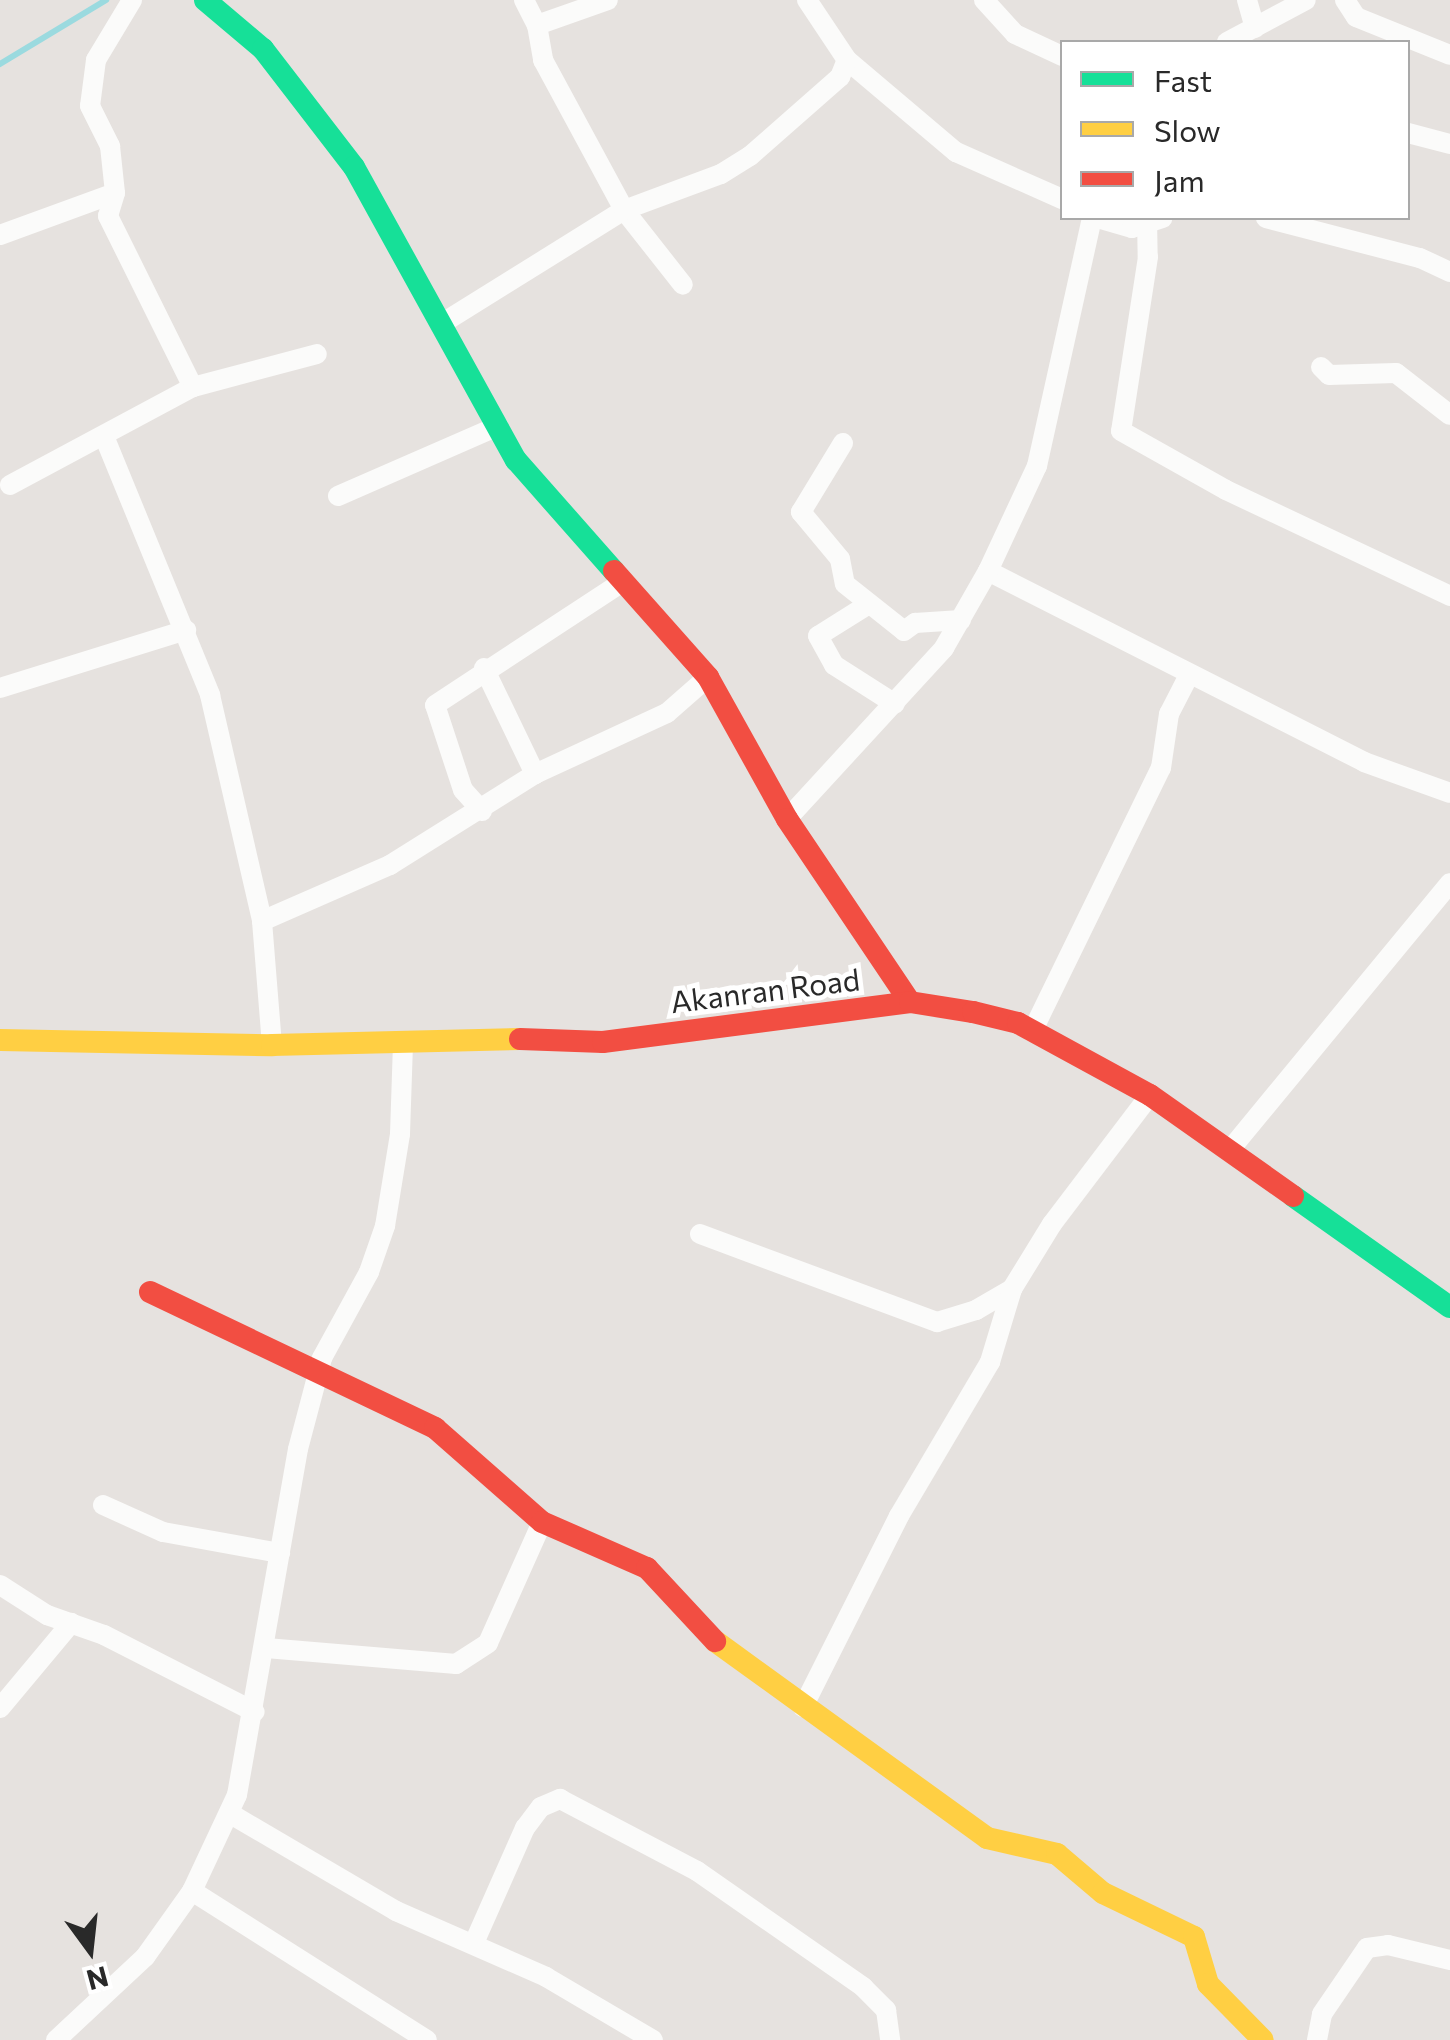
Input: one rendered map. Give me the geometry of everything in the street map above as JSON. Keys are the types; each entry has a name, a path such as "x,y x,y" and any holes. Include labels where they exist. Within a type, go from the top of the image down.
{"street":[{"path":"132,0 96,60 90,106 110,146 115,194 108,216 192,387"},
{"path":"205,0 262,49 354,167 516,460 708,677 787,819 910,1002"},
{"path":"537,25 608,0"},
{"path":"807,0 846,60 956,152 1060,198"},
{"path":"984,0 1015,34 1060,55"},
{"path":"1247,0 1255,28"},
{"path":"1231,40 1306,0"},
{"path":"1345,0 1356,17 1450,55"},
{"path":"528,1 537,25 542,60 624,210 683,285"},
{"path":"441,324 624,210 722,174 750,156 840,77 846,60"},
{"path":"1410,134 1450,144"},
{"path":"0,235 115,194"},
{"path":"787,819 895,704 961,620 988,571 1037,466 1095,220"},
{"path":"1102,220 1132,228 1152,220 1121,431 1226,490 1450,596"},
{"path":"1274,220 1420,258 1450,272"},
{"path":"10,486 192,387 317,354"},
{"path":"1321,367 1329,376 1396,373 1450,415"},
{"path":"338,496 498,426"},
{"path":"104,436 210,695 262,921 272,1045"},
{"path":"843,444 801,512 840,559 845,584 904,632 916,623 961,620"},
{"path":"988,571 1188,677 1364,762 1450,792"},
{"path":"482,811 463,790 434,705 484,668 622,582"},
{"path":"868,604 818,636 834,664 895,704"},
{"path":"0,688 186,630"},
{"path":"484,668 535,774"},
{"path":"262,921 390,865 482,811 535,774 668,713 708,677"},
{"path":"1032,1032 1161,768 1169,714 1188,677"},
{"path":"1229,1151 1449,888"},
{"name":"Akanran Road","path":"0,1040 272,1045 403,1042 456,1036 604,1042 910,1002 973,1012 1032,1032 1150,1095 1450,1307"},
{"path":"56,2040 146,1958 192,1891 228,1813 255,1712 280,1553 318,1374 384,1226 400,1134 403,1042"},
{"path":"804,1706 899,1516 990,1362 1012,1289 1052,1224 1150,1095"},
{"path":"700,1234 937,1322 976,1310 1012,1289"},
{"path":"150,1292 435,1428 542,1522 647,1568 703,1634 987,1838 1057,1854 1103,1893 1194,1936 1208,1984 1264,2040"},
{"path":"103,1505 163,1532 280,1553"},
{"path":"266,1648 456,1664 488,1644 542,1522"},
{"path":"0,1585 255,1712"},
{"path":"0,1708 71,1623"},
{"path":"474,1943 525,1828 541,1807 560,1799 697,1871 863,1987 886,2010 890,2040"},
{"path":"228,1813 396,1911 474,1943 653,2040"},
{"path":"192,1891 427,2040"},
{"path":"1318,2040 1322,2014 1367,1948 1388,1946 1450,1960"}],"waterway":[{"path":"0,64 106,0"}],"traffic: fast":[{"path":"205,0 263,49 354,167 516,460 614,571"},
{"path":"1293,1196 1450,1307"}],"traffic: slow":[{"path":"0,1040 272,1045 520,1039"},
{"path":"715,1641 987,1838 1057,1854 1103,1893 1194,1937 1208,1984 1263,2040"}],"traffic: jam":[{"path":"614,571 708,677 787,819 910,1002"},
{"path":"520,1039 603,1042 910,1002 973,1012 1018,1023 1150,1095 1293,1196"},
{"path":"150,1292 435,1428 542,1522 647,1568 715,1641"}]}
